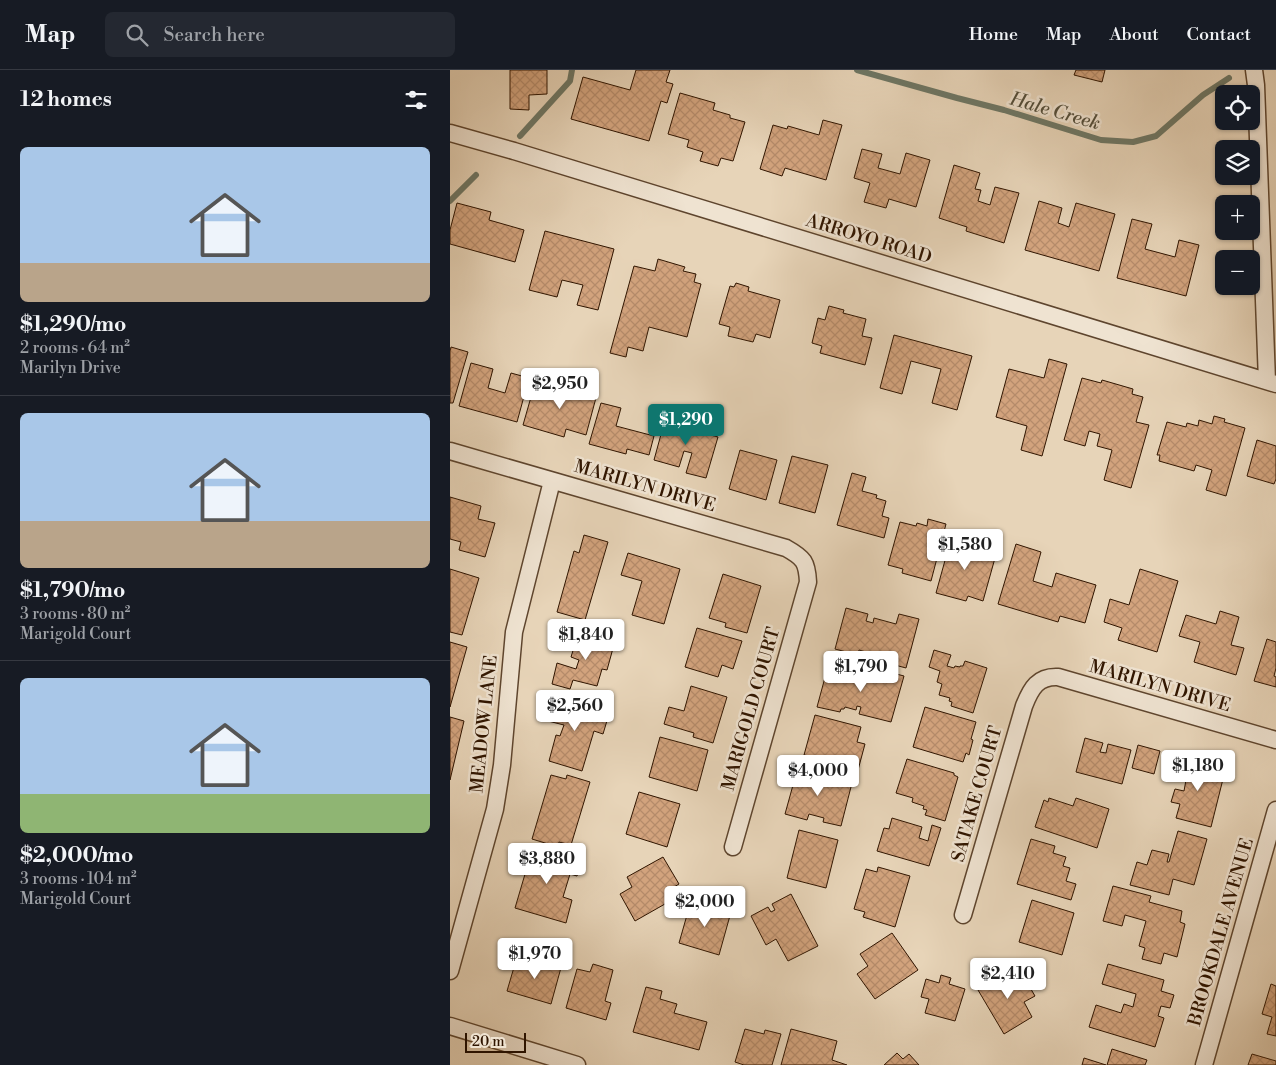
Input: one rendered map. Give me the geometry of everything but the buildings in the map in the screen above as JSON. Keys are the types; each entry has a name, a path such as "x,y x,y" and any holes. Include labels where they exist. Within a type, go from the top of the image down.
{"street":[{"path":"1254,70 1271,383"},
{"name":"ARROYO ROAD","path":"450,133 1271,383"},
{"name":"MARILYN DRIVE","path":"450,451 786,548 800,557 807,567 808,582"},
{"name":"MEADOW LANE","path":"450,971 495,809 502,764 514,632 552,481"},
{"name":"MARIGOLD COURT","path":"733,847 808,582"},
{"name":"MARILYN DRIVE","path":"1034,686 1042,679 1058,677 1276,740"},
{"name":"SATAKE COURT","path":"963,915 1024,706 1034,686"},
{"name":"BROOKDALE AVENUE","path":"1204,1065 1276,810"},
{"path":"450,1026 577,1065"}],"waterway":[{"name":"Hale Creek","path":"520,136 570,81 572,70"},
{"name":"Hale Creek","path":"857,70 1004,110 1101,140 1133,142 1156,136 1203,95 1229,78"},
{"name":"Hale Creek","path":"450,201 476,175"}]}
